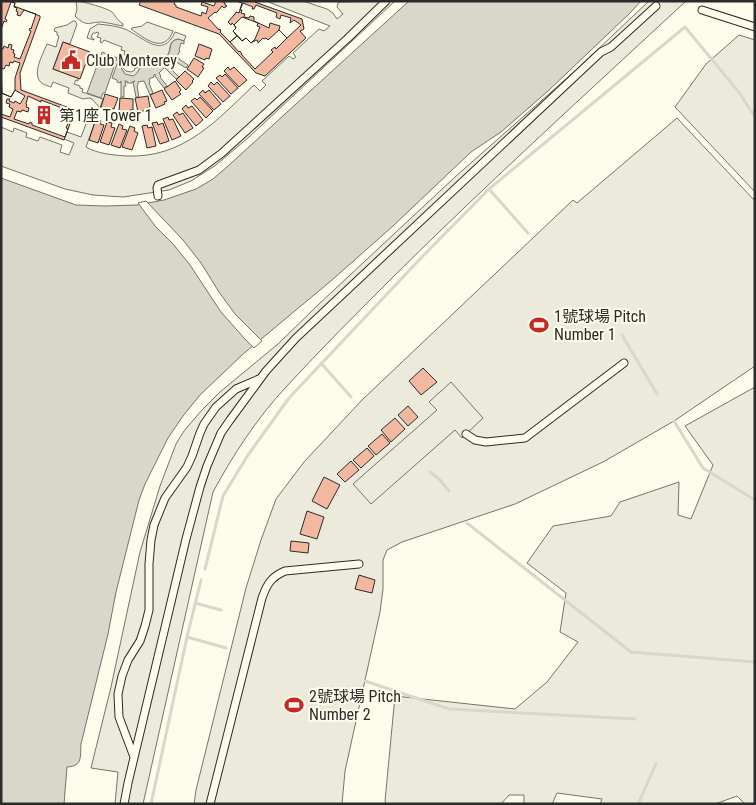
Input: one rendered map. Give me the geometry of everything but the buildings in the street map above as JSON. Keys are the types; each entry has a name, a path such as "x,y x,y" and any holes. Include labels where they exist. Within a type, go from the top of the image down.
{"street":[{"path":"158,196 158,185 199,170 222,153 386,1"},
{"path":"124,804 173,590 200,487 221,433 260,379 296,338 601,52 611,47 656,6"},
{"path":"702,10 755,27"},
{"path":"466,434 475,440 486,442 525,438 624,363"},
{"path":"134,757 120,717 118,694 128,660 140,641 145,626 148,610 151,540 154,525 165,498 187,467 204,424 216,407 236,389 260,379"},
{"path":"210,804 262,598 267,585 278,574 285,571 359,564"}],"shaded area":[{"path":"76,1 109,10 123,26 102,22 88,24 83,22 75,16 77,10"},
{"path":"266,1 303,1 327,9 337,19 343,14 337,7 340,2 395,1 249,137 216,165 191,181 169,190 123,197 93,195 65,189 1,166 1,127 13,132 14,128 27,133 26,137 38,141 40,137 62,145 60,152 69,155 74,143 64,139 67,132 81,137 86,124 83,123 84,118 87,119 88,116 93,115 97,116 86,147 106,154 147,155 166,151 198,135 254,85 260,91 266,85 262,81 289,56 293,59 296,57 293,53 319,29 324,31 330,26"},
{"path":"409,1 641,1 548,91 501,132 471,152 393,226 242,355 200,395 183,416 168,438 139,500 81,744 80,760 76,765 67,767 64,804 1,804 1,178 76,205 137,205 164,200 196,189 213,179 228,166"},
{"path":"649,1 686,1 502,172 394,276 286,387 246,437 213,492 143,804 115,804 118,772 91,768 111,687 140,552 160,486 176,444 184,431 220,392 278,344 455,177 576,70"},
{"path":"73,21 77,24 70,44 63,42 53,69 78,78 78,81 76,80 74,84 83,89 82,92 103,99 100,108 92,99 83,99 68,93 69,88 53,82 51,87 39,80 37,70 47,44 56,47 59,36 54,31 55,28 67,25"},
{"path":"147,22 173,31 169,38 159,43 148,40 131,29 142,26"},
{"path":"98,24 125,29 152,44 159,45 165,44 170,40 175,32 186,36 184,41 178,39 172,42 166,57 147,60 136,74 131,77 125,75 117,64 119,56 124,58 123,68 126,71 131,72 138,66 133,63 126,67 127,58 124,55 125,51 121,50 122,47 104,40 102,43 100,42 101,38 97,37 99,33 97,32 93,33 91,37 94,40 87,38 90,29"},
{"path":"739,35 755,40 755,192 675,107 706,64"},
{"path":"178,39 184,41 184,44 181,43 177,56 188,65 186,68 173,60 175,56 172,60 174,61 169,65 179,77 176,79 165,68 168,64 159,73 167,86 164,88 155,74 154,77 149,79 153,93 150,95 144,81 138,82 139,97 136,97 133,82 135,81 127,83 125,81 124,97 121,97 121,81 120,83 117,82 117,80 112,78 117,64 125,74 133,76 145,61 165,58 168,55 172,42"},
{"path":"102,52 117,58 105,93 103,93 101,98 87,93"},
{"path":"677,118 755,201 755,366 674,421 603,462 515,504 402,542 387,550 383,560 383,589 380,612 345,771 342,804 194,804 246,588 276,499 304,462 362,400 573,200 577,203"},
{"path":"451,382 483,418 462,438 455,430 371,504 353,484 437,410 429,402"},
{"path":"755,387 755,804 745,804 737,796 715,804 600,804 602,799 557,793 552,804 524,804 524,795 509,795 501,804 386,804 395,696 515,709 547,682 578,642 560,632 566,593 527,563 553,526 611,516 620,502 679,482 678,515 691,519 713,465 685,426"}],"pier":[{"path":"146,201 183,240 201,263 235,314 262,341 254,348 221,312 190,265 156,227 138,203"}],"waterway":[{"path":"205,569 223,496 248,455 289,398 489,189 685,27 738,91 755,117"},
{"path":"489,189 528,233"},
{"path":"622,335 657,394"},
{"path":"321,363 351,397"},
{"path":"674,421 703,468 755,500"},
{"path":"430,472 449,491"},
{"path":"467,523 631,652 755,662"},
{"path":"151,804 201,580"},
{"path":"195,603 221,610"},
{"path":"187,637 226,648"},
{"path":"365,681 449,709 635,719"},
{"path":"638,804 656,764"}],"place":[{"name":"Club Monterey","path":"71,60"},
{"name":"第1座 Tower 1","path":"44,115"},
{"name":"1號球場 Pitch Number 1","path":"539,325"},
{"name":"2號球場 Pitch Number 2","path":"294,705"}]}
